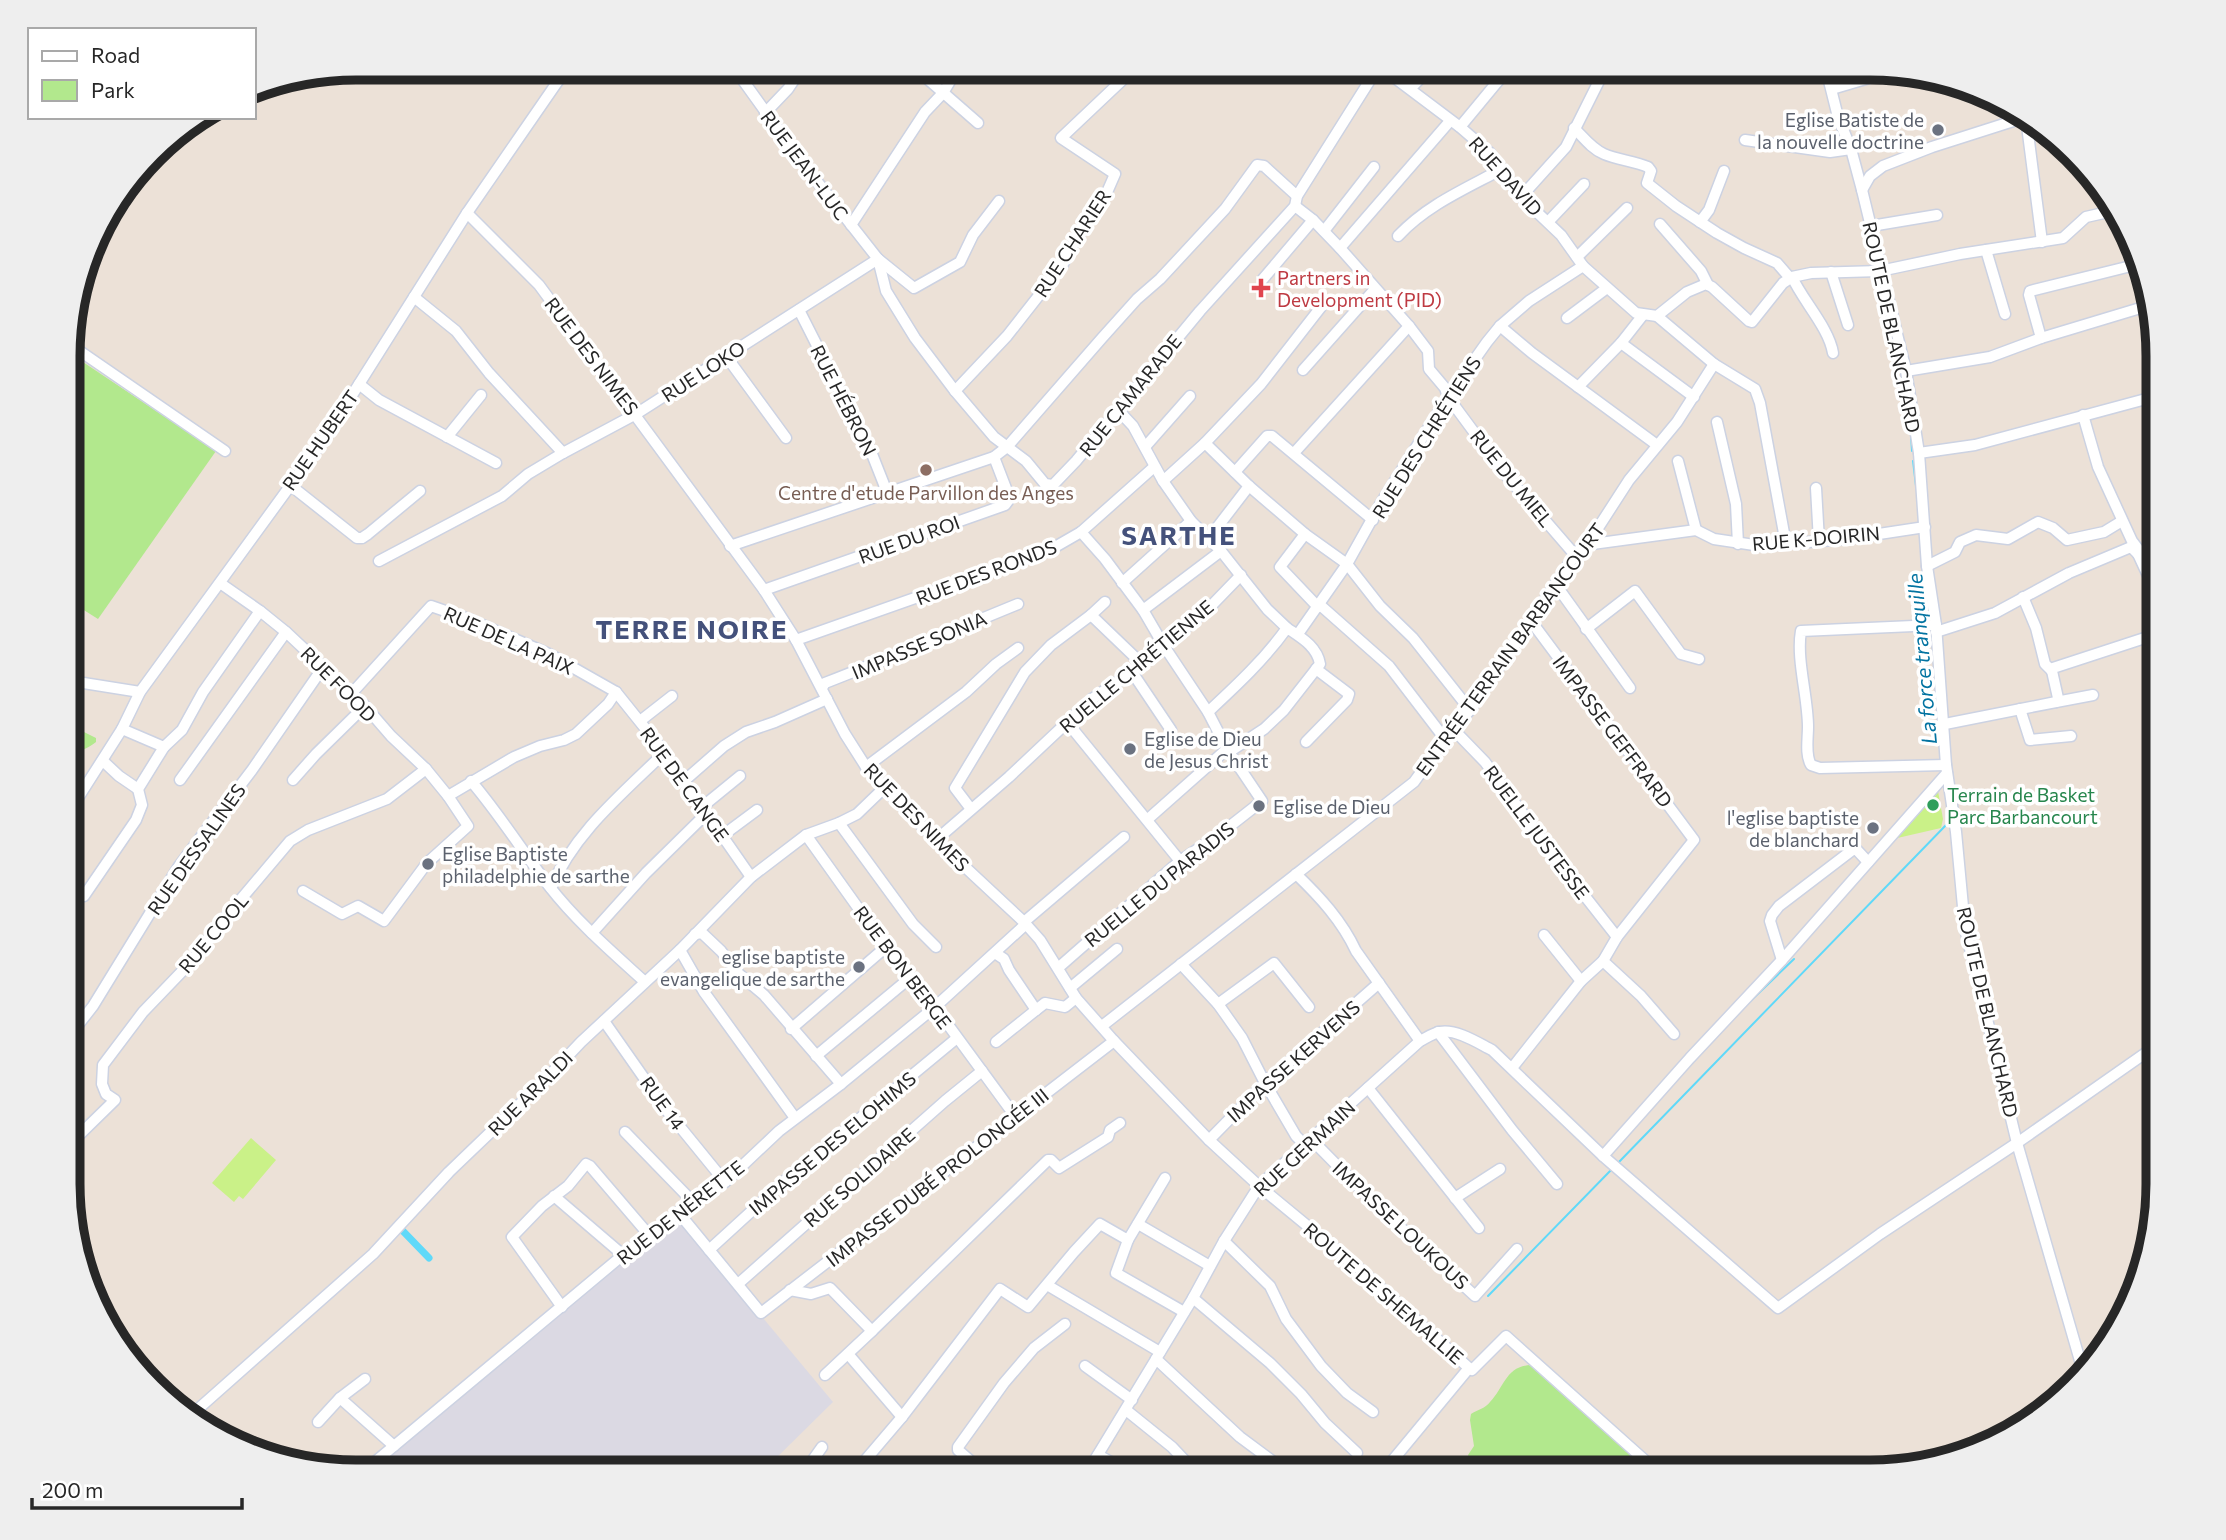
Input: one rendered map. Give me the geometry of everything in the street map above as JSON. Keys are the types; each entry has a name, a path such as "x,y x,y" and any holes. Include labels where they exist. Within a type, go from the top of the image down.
{"street":[{"name":"RUE HUBERT","path":"80,796 122,729 140,692 324,438 467,213 560,80"},
{"name":"RUE JEAN-LUC","path":"742,80 878,259"},
{"path":"765,113 794,80"},
{"path":"928,80 978,123"},
{"path":"851,225 925,112 951,80"},
{"name":"RUE CHARIER","path":"955,391 1007,335 1062,266 1108,190 1115,174 1061,138 1122,80"},
{"name":"RUE CAMARADE","path":"878,259 886,291 915,338 955,391 994,437 1026,461 1045,484 1053,485 1296,201 1370,80"},
{"name":"RUE DAVID","path":"1399,80 1489,153 1521,197 1561,235 1580,261 1636,313 1643,315"},
{"path":"1411,88 1419,80"},
{"path":"1460,127 1499,80"},
{"path":"1521,197 1566,147 1599,80"},
{"name":"ROUTE DE BLANCHARD","path":"1829,80 1838,117 1851,149 1862,190 1906,371 1919,453 1927,566 1936,629 1947,769 1965,928 2017,1143 2080,1362"},
{"path":"1832,89 1862,80"},
{"path":"1862,190 1870,176 1883,166 2009,118"},
{"path":"1340,248 1450,121"},
{"path":"1574,128 1606,155 1648,167 1651,171 1647,183 1700,222 1744,248 1777,262 1791,278 1826,334 1833,353"},
{"path":"2028,130 2042,242"},
{"path":"1745,141 1830,152 1851,149"},
{"name":"RUE DU MIEL","path":"1007,447 1102,338 1225,209 1257,165 1264,166 1409,326 1428,351 1429,369 1445,388 1448,397 1505,474 1576,555"},
{"path":"1324,231 1374,167"},
{"path":"1398,236 1413,220 1438,203 1502,169"},
{"path":"1700,222 1709,210 1724,171"},
{"path":"1548,222 1584,184"},
{"path":"878,259 914,288 960,262 974,235 999,201"},
{"name":"RUE DES CHRÉTIENS","path":"1298,634 1347,564 1381,503 1448,397 1500,326 1580,261 1627,208"},
{"name":"RUE DES NIMES","path":"467,213 539,285 764,590 796,640 846,736 866,767 936,841 1025,923 1040,940 1073,993 1114,1041 1209,1140 1259,1186"},
{"path":"1660,224 1709,285 1750,322 1783,283 1791,278 1831,272 1880,271 1959,254 2063,239 2087,217 2105,213"},
{"path":"1871,226 1937,215"},
{"path":"1263,279 1313,220"},
{"path":"1986,250 2005,314"},
{"name":"RUE LOKO","path":"379,561 502,496 528,474 636,414 878,259"},
{"path":"2041,338 2029,295 2031,291 2130,266"},
{"path":"1831,272 1848,325"},
{"path":"1657,316 1687,292 1702,284 1709,285"},
{"path":"1567,318 1607,288"},
{"path":"1303,370 1375,289"},
{"path":"414,297 456,331 489,373 563,453"},
{"path":"1163,481 1206,443 1261,384 1321,307"},
{"path":"1906,371 1990,357 2041,338 2141,308"},
{"name":"RUE HÉBRON","path":"799,310 872,454 887,492"},
{"path":"1578,387 1622,343 1643,315 1657,316 1714,364 1755,389 1760,403 1786,544"},
{"path":"1294,453 1409,326"},
{"path":"1500,326 1532,353 1657,445"},
{"path":"1622,343 1694,397"},
{"path":"80,351 225,451"},
{"path":"726,356 786,438"},
{"name":"ENTRÉE TERRAIN BARBANCOURT","path":"1102,1026 1414,782 1470,710 1629,480 1677,422 1714,364"},
{"path":"359,384 379,400 496,463"},
{"path":"447,437 481,396"},
{"path":"1145,447 1190,396"},
{"path":"1919,453 1975,445 2146,399"},
{"path":"1118,410 1133,426 1154,467 1191,521 1221,551 1273,616 1298,634 1319,657 1320,664 1284,710 1264,729 1228,750 1147,820"},
{"path":"2083,415 2091,450 2146,568"},
{"path":"1717,422 1735,504 1738,544"},
{"path":"1235,472 1269,435 1272,436 1373,520"},
{"path":"1206,443 1249,486 1305,534 1347,564 1380,606 1413,638 1470,710"},
{"path":"730,546 994,457 1007,447"},
{"name":"RUE DU ROI","path":"764,590 1005,505 1009,496 994,457"},
{"path":"1678,461 1696,530"},
{"name":"RUE DES RONDS","path":"796,640 1037,556 1081,532 1154,467"},
{"path":"290,485 357,538 368,534 420,491"},
{"path":"1209,538 1249,486"},
{"path":"1816,488 1819,541"},
{"path":"1122,583 1191,521"},
{"path":"1927,566 1955,552 1965,537 1976,534 2008,539 2038,522 2053,528 2067,540 2104,532 2122,521"},
{"name":"RUE K-DOIRIN","path":"1585,545 1696,530 1714,539 1761,546 1925,527"},
{"path":"1081,532 1143,610 1208,712 1228,750"},
{"path":"1305,534 1280,568 1319,606 1389,666 1445,739"},
{"path":"1947,769 1820,768 1811,765 1807,759 1808,724 1800,650 1801,631 1936,629 1982,619 2119,550 2131,547 2140,553"},
{"path":"2140,553 2146,550"},
{"path":"1143,610 1221,551"},
{"name":"RUELLE CHRÉTIENNE","path":"936,841 1092,699 1164,646 1211,606 1241,575"},
{"name":"RUE FOOD","path":"220,583 286,632 352,693 426,769 468,826 427,863 384,921 358,906 342,914 303,891"},
{"path":"1556,585 1629,688"},
{"path":"1586,629 1635,591 1681,654 1699,659"},
{"path":"2023,597 2036,628 2045,664 2052,671 2059,698 2056,702"},
{"path":"971,809 956,788 1025,672 1051,645 1105,602"},
{"name":"IMPASSE SONIA","path":"822,688 825,683 1018,604"},
{"name":"RUE DE LA PAIX","path":"352,693 431,606 471,620 549,654 616,692"},
{"path":"138,789 164,747 182,730 203,692 260,611"},
{"path":"1091,615 1140,663"},
{"name":"IMPASSE GEFFRARD","path":"1531,621 1694,840 1617,937"},
{"path":"1208,712 1255,668 1287,628"},
{"path":"180,780 286,632"},
{"path":"2052,671 2056,666 2146,638"},
{"path":"866,767 966,692 1018,648"},
{"name":"RUE DESSALINES","path":"80,1023 93,1006 179,866 252,770 324,666"},
{"path":"1306,742 1347,700 1349,694 1316,669"},
{"path":"1132,672 1171,730"},
{"path":"80,682 140,692"},
{"path":"448,796 514,757 576,734 608,705 616,692"},
{"name":"RUE DE CANGE","path":"616,692 664,753 751,877"},
{"path":"1945,724 2093,695"},
{"path":"640,721 671,696"},
{"path":"684,781 724,746 746,732 827,699"},
{"path":"293,780 365,706"},
{"path":"2020,709 2030,740 2071,736"},
{"path":"1067,722 1180,861"},
{"path":"122,729 164,747"},
{"name":"RUELLE JUSTESSE","path":"1454,730 1485,762 1617,937"},
{"name":"RUELLE DU PARADIS","path":"1058,968 1180,861 1262,801 1228,750"},
{"path":"551,888 560,867 595,820 664,753"},
{"path":"80,889 136,820 142,805 138,789 103,761"},
{"name":"RUE COOL","path":"80,1134 115,1100 106,1094 101,1070 121,1041 143,1012 192,961 290,841 308,830 387,799 426,769"},
{"path":"1605,1158 1690,1058 1782,960 1947,769"},
{"path":"592,933 704,810 740,776"},
{"path":"471,781 495,809 551,888 592,933 645,982"},
{"name":"RUE ARALDI","path":"198,1410 373,1254 449,1172 680,950 751,877 806,835 857,814 884,788"},
{"path":"722,836 757,810"},
{"path":"839,823 913,924 936,947"},
{"name":"RUE BON BERGE","path":"806,835 886,947 935,1007 1015,1116"},
{"name":"RUE DE NÉRETTE","path":"377,1460 623,1255 692,1201 724,1182 795,1118 935,1007 1124,836"},
{"path":"1782,960 1770,921 1781,904 1855,848 1868,862"},
{"path":"1296,874 1323,900 1420,1041"},
{"path":"695,934 702,933 721,951 738,974 764,995 841,1084"},
{"path":"1544,935 1581,981"},
{"path":"1512,1068 1581,981 1603,961 1617,937"},
{"path":"791,1029 886,947"},
{"path":"996,1042 1045,1003 1065,1007 1073,993 1116,949"},
{"path":"680,950 704,992 795,1118"},
{"path":"995,954 1004,959 1036,1010"},
{"path":"1603,961 1641,996 1674,1034"},
{"name":"IMPASSE LOUKOUS","path":"1181,964 1218,1004 1242,1038 1296,1136 1308,1142 1374,1203 1472,1299 1517,1249"},
{"path":"1218,1004 1274,964 1309,1007"},
{"path":"816,1056 912,977"},
{"name":"IMPASSE KERVENS","path":"1209,1140 1265,1083 1379,983"},
{"name":"RUE 14","path":"604,1021 650,1090 724,1182"},
{"path":"1438,1032 1448,1032 1470,1039 1492,1050 1605,1158 1778,1308 1880,1234 2146,1053"},
{"path":"1438,1032 1512,1130 1557,1184"},
{"name":"RUE GERMAIN","path":"1095,1460 1259,1186 1420,1041 1438,1032"},
{"name":"IMPASSE DES ELOHIMS","path":"709,1251 790,1176 957,1038"},
{"name":"IMPASSE DUBÉ PROLONGÉE III","path":"738,1284 761,1313 1114,1041"},
{"name":"RUE SOLIDAIRE","path":"738,1284 982,1071"},
{"path":"1368,1088 1479,1228"},
{"path":"825,1375 1048,1160 1059,1168 1108,1137 1110,1130 1120,1123"},
{"path":"625,1132 692,1201"},
{"path":"562,1307 512,1237 522,1225 568,1186 587,1164 649,1235"},
{"path":"1455,1198 1500,1169"},
{"path":"1166,1178 1128,1240 1116,1273 1184,1312"},
{"name":"ROUTE DE SHEMALLIE","path":"1259,1186 1361,1270 1469,1368 1393,1460"},
{"path":"554,1196 623,1255"},
{"path":"678,1212 738,1284"},
{"path":"869,1460 1000,1289 1028,1307 1100,1224 1128,1240"},
{"path":"1139,1224 1210,1266"},
{"path":"1224,1241 1270,1286 1286,1320 1321,1366 1347,1393 1373,1412"},
{"path":"810,1275 821,1285 830,1288 872,1331"},
{"path":"1047,1285 1158,1355 1240,1437 1271,1460"},
{"path":"790,1290 811,1294 830,1288"},
{"path":"1193,1298 1270,1363 1325,1423 1357,1453"},
{"path":"969,1460 958,1447 1004,1383 1034,1348 1065,1324"},
{"path":"1469,1368 1472,1370 1506,1336 1644,1460"},
{"path":"848,1354 902,1417"},
{"path":"1085,1366 1132,1400"},
{"path":"318,1422 365,1378"},
{"path":"341,1398 394,1446"},
{"path":"1126,1410 1184,1460"},
{"path":"813,1460 822,1447"},
{"path":"1098,1455 1107,1460"}],"shaded area":[{"path":"678,1216 833,1402 774,1460 380,1460"}],"green space":[{"path":"80,360 216,451 98,619 80,608"},
{"path":"80,729 96,738 96,742 80,751"},
{"name":"Terrain de Basket Parc Barbancourt","path":"1938,791 1943,819 1941,828 1893,839"},
{"path":"251,1138 276,1160 243,1199 239,1196 234,1202 212,1183"},
{"path":"1531,1365 1549,1378 1637,1460 1469,1460 1468,1455 1474,1446 1471,1414 1488,1404 1511,1373"}],"waterway":[{"name":"La force tranquille","path":"1872,251 1874,266"},
{"name":"La force tranquille","path":"1877,277 1881,290"},
{"name":"La force tranquille","path":"1911,435 1912,451"},
{"name":"La force tranquille","path":"1913,461 1916,486"},
{"path":"1617,1164 1948,823"},
{"path":"1738,1013 1794,959"},
{"path":"1488,1296 1613,1168"},
{"path":"400,1228 429,1258"}],"place":[{"name":"Eglise Batiste de la nouvelle doctrine","path":"1938,130"},
{"name":"Partners in Development (PID)","path":"1261,288"},
{"name":"Centre d'etude Parvillon des Anges","path":"926,470"},
{"name":"Eglise de Dieu de Jesus Christ","path":"1130,749"},
{"name":"Terrain de Basket Parc Barbancourt","path":"1933,805"},
{"name":"Eglise de Dieu","path":"1259,806"},
{"name":"l'eglise baptiste de blanchard","path":"1873,828"},
{"name":"Eglise Baptiste philadelphie de sarthe","path":"428,864"},
{"name":"eglise baptiste evangelique de sarthe","path":"859,967"}],"district":[{"name":"SARTHE","path":"1179,534"},
{"name":"TERRE NOIRE","path":"692,628"}]}
